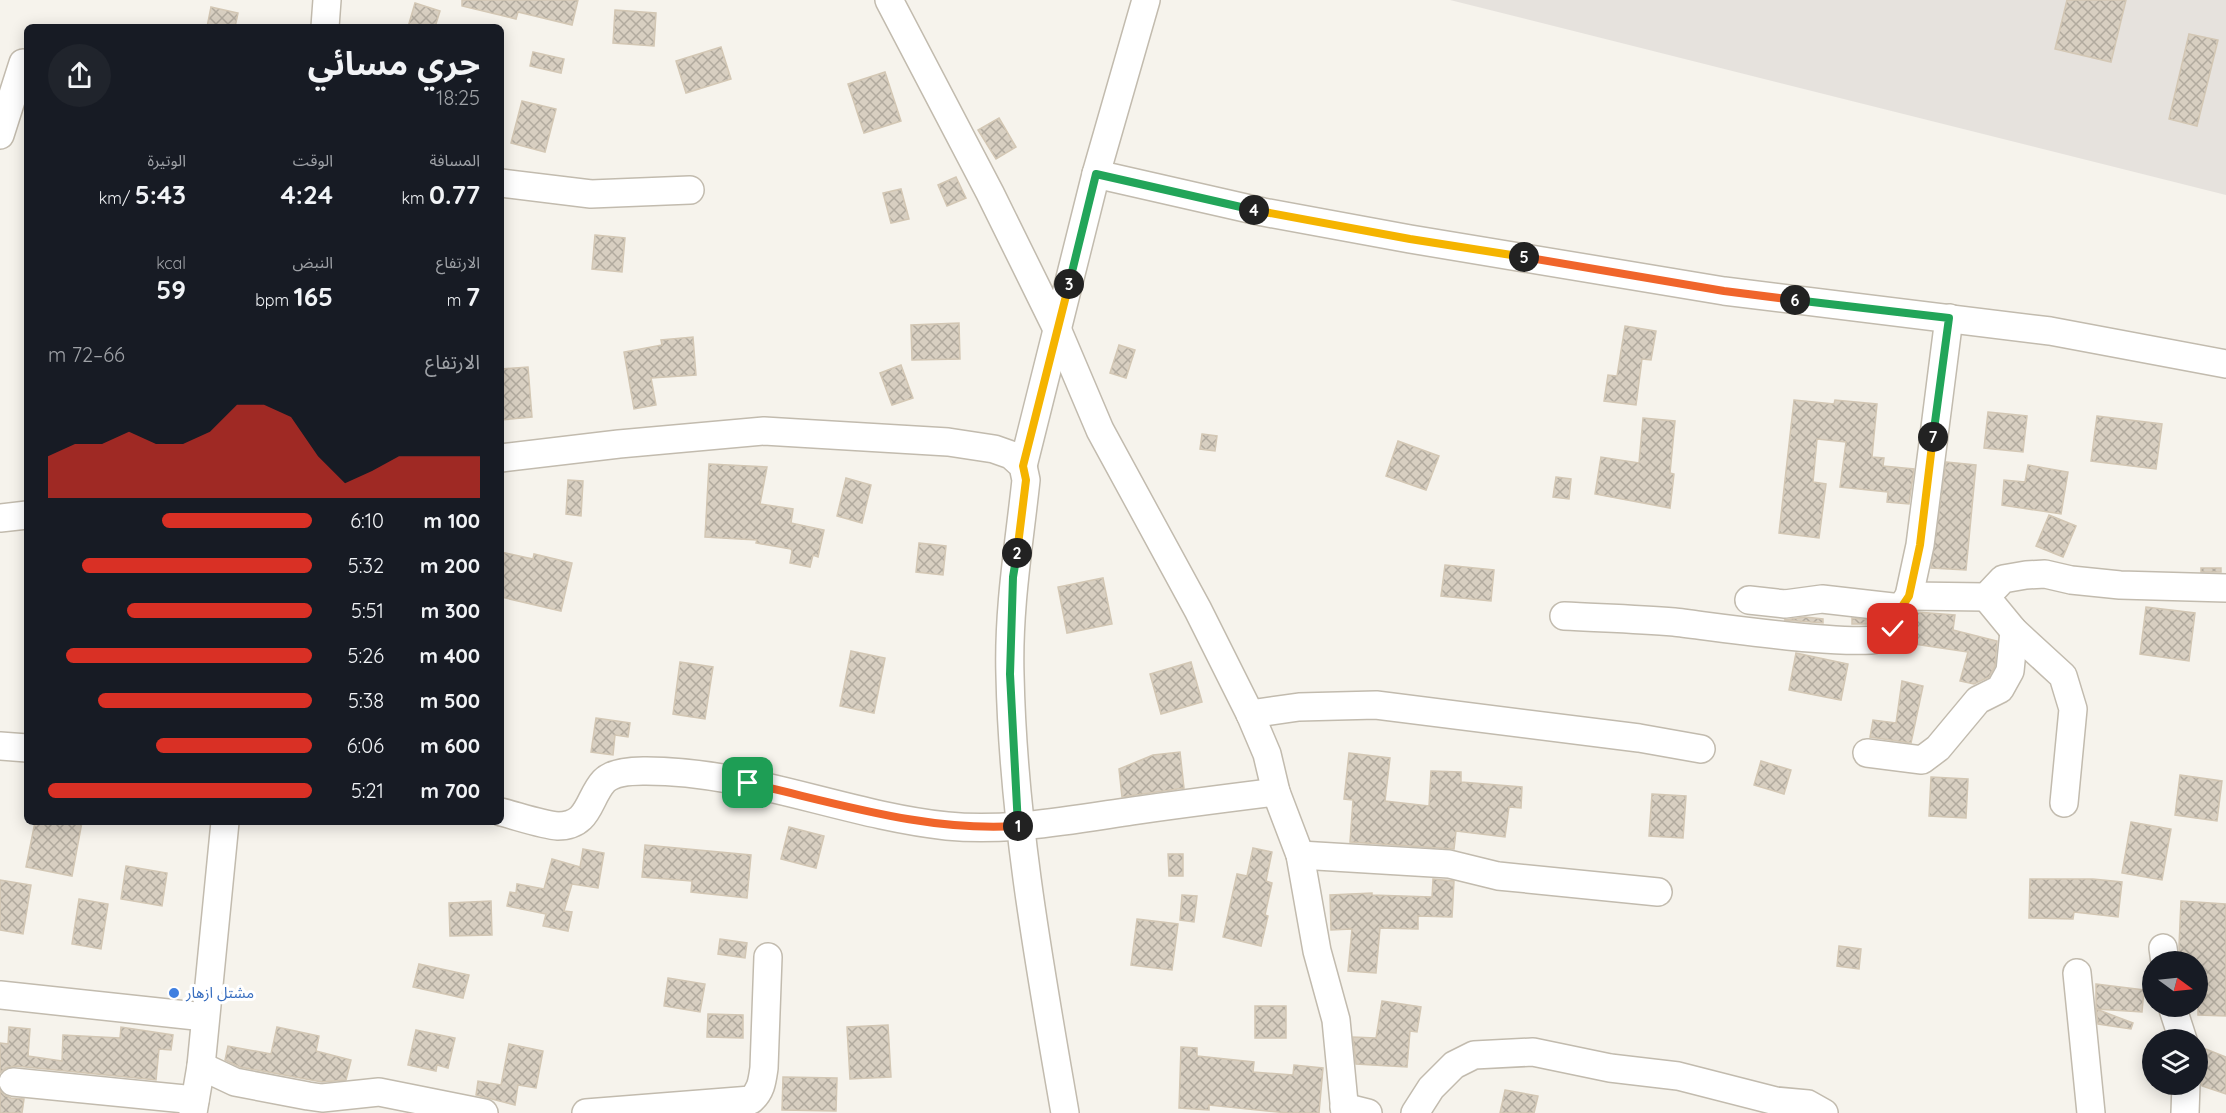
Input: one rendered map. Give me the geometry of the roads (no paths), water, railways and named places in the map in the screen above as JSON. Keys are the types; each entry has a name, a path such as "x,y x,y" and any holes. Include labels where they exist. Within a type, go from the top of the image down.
{"street":[{"path":"325,24 327,0"},
{"path":"889,0 990,193 1058,331 1100,430 1198,610 1250,714 1267,754 1276,792 1300,855 1317,951 1336,1020 1352,1111"},
{"path":"1065,1113 1019,825 1010,674 1013,577 1026,480 1023,466 1096,174 1146,0"},
{"path":"0,135 23,63"},
{"path":"1096,174 1263,212 1410,239 1724,291 2050,331 2226,364"},
{"path":"504,183 591,194 690,190"},
{"path":"1564,616 1665,622 1826,639 1876,641 1888,636 1905,602 1920,545 1949,318"},
{"path":"504,458 618,444 764,431 948,442 994,449 1011,455 1023,466"},
{"path":"0,518 24,515"},
{"path":"1749,600 1785,604 1822,599 1905,602 1986,597 2003,579 2026,574 2045,574 2071,580 2120,585 2226,588"},
{"path":"1986,597 2014,631 2063,676 2073,709 2064,802"},
{"path":"1867,753 1922,760 1938,748 1978,700 2000,689 2010,671 2014,631"},
{"path":"1250,714 1299,707 1376,705 1639,738 1701,749"},
{"path":"0,746 24,748"},
{"path":"504,813 559,826 570,823 582,818 605,780 618,774 642,771 717,776 878,814 946,826 987,828 1276,792"},
{"path":"13,1082 194,1106 201,1066 225,825"},
{"path":"1300,855 1449,864 1498,876 1658,892"},
{"path":"586,1113 709,1102 742,1103 757,1095 762,1086 764,1068 768,957"},
{"path":"2077,973 2091,1113"},
{"path":"0,995 205,1017"},
{"path":"1415,1113 1431,1088 1454,1065 1474,1055 1533,1052 1610,1068 1678,1076 1776,1101 1808,1104 1824,1113"},
{"path":"201,1066 235,1082 308,1096 322,1098 379,1092 484,1113"},
{"path":"2185,1113 2186,1095"}],"place":[{"name":"مشتل ازهار","path":"174,993"}]}
